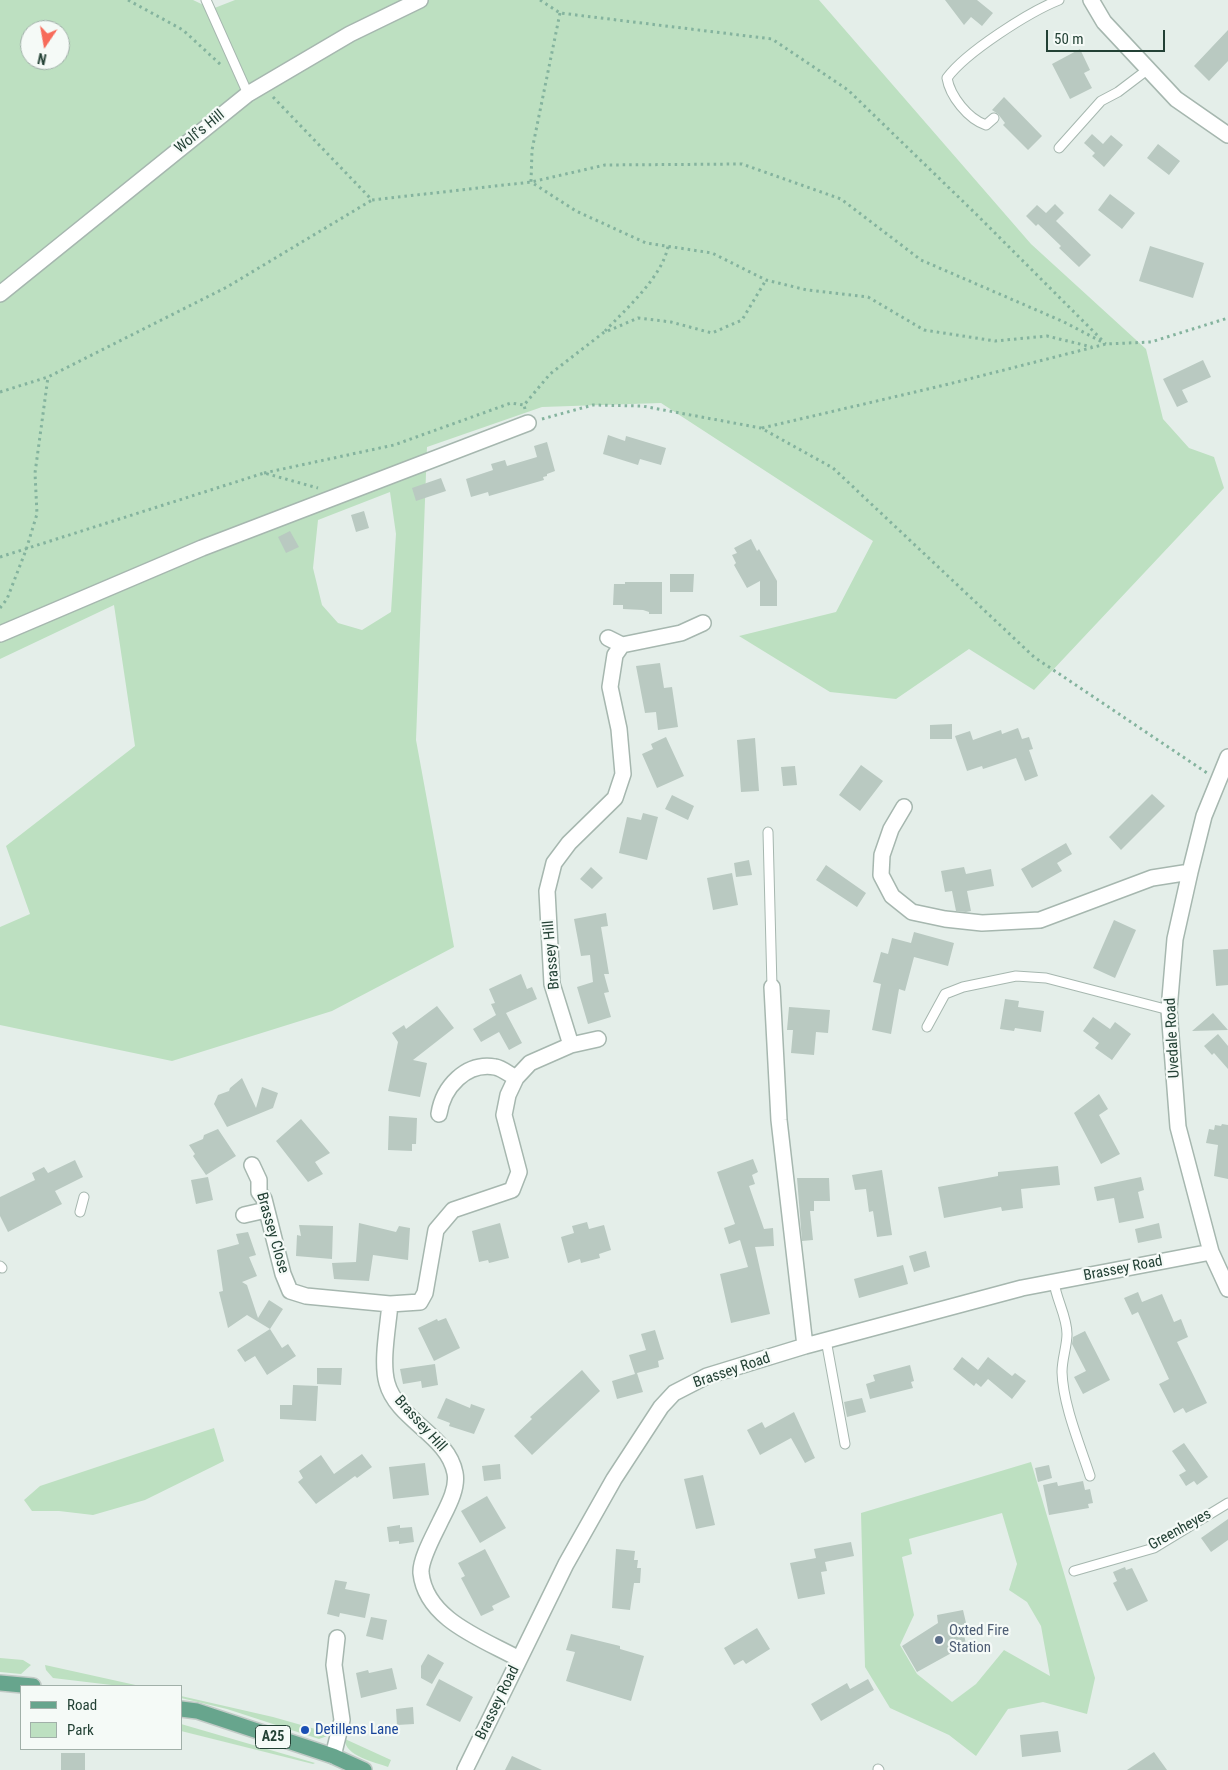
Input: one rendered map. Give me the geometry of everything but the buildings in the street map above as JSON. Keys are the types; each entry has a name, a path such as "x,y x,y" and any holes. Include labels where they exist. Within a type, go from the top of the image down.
{"main road":[{"path":"0,1683 22,1685"},
{"name":"A25","path":"182,1709 196,1711 333,1756 364,1770"}],"street":[{"name":"Wolf's Hill","path":"0,294 262,84 350,34 420,0"},
{"path":"1091,0 1104,22 1176,99 1226,130"},
{"path":"0,634 202,548 528,423"},
{"path":"608,638 622,645 682,633 703,623"},
{"name":"Brassey Hill","path":"571,1045 552,984 547,891 554,863 569,843 615,798 623,774 618,729 610,688 615,654 622,645"},
{"name":"Uvedale Road","path":"1228,757 1204,816 1190,872 1175,939 1169,1010 1178,1127 1211,1252 1228,1289"},
{"path":"904,807 891,829 882,855 881,875 892,896 912,912 945,919 982,923 1040,920 1152,878 1190,872"},
{"path":"772,987 779,1120 805,1346"},
{"path":"390,1304 420,1302 425,1293 436,1230 453,1210 512,1190 519,1172 504,1115 508,1094 516,1078 530,1063 571,1045 598,1039"},
{"path":"439,1114 440,1106 453,1082 470,1069 496,1067 516,1078"},
{"name":"Brassey Close","path":"252,1165 260,1180 258,1192 264,1199 283,1274 290,1291 306,1296 390,1304"},
{"path":"244,1215 266,1210"},
{"name":"Brassey Road","path":"465,1770 566,1564 614,1479 661,1407 674,1393 707,1376 805,1346 954,1305 1054,1282 1211,1252"},
{"name":"Brassey Hill","path":"390,1304 384,1372 387,1386 402,1409 446,1451 456,1473 452,1496 428,1548 421,1572 429,1598 446,1618 520,1659"},
{"path":"333,1756 342,1720 334,1665 337,1638"}],"lane":[{"path":"206,0 248,94"},
{"path":"994,118 986,125 976,122 949,90 947,78 953,70 994,38 1044,6 1059,0"},
{"path":"1060,148 1101,101 1118,92 1147,70"},
{"path":"768,832 772,987"},
{"path":"927,1027 944,994 963,987 1016,976 1046,978 1169,1010"},
{"path":"80,1212 84,1197"},
{"path":"1054,1282 1055,1295 1065,1321 1067,1335 1062,1354 1062,1374 1072,1422 1090,1476"},
{"path":"826,1340 845,1444"},
{"name":"Greenheyes","path":"1074,1571 1154,1548 1228,1503"}],"path":[{"path":"128,0 183,30 208,50 228,72"},
{"path":"540,0 560,13 772,39 848,90 1106,344"},
{"path":"531,182 532,150 560,13"},
{"path":"262,84 372,200"},
{"path":"0,392 48,377 227,287 372,200 531,182 605,165 742,164 841,199 921,260 1064,322 1106,344"},
{"path":"531,182 576,211 646,243 712,253 766,280 807,290 868,297 924,330 995,341 1047,336 1092,347"},
{"path":"524,405 550,374 603,333 638,296 666,260 668,246"},
{"path":"603,333 638,318 671,322 712,333 742,320 766,280"},
{"path":"761,428 948,384 1092,347 1106,344 1151,342 1228,318"},
{"path":"0,608 7,599 26,550 37,514 35,472 48,377"},
{"path":"0,558 264,473 394,446 511,403 524,405"},
{"path":"524,405 528,423 593,405 603,405 642,406 761,428 833,468 1034,657 1218,780"},
{"path":"264,473 342,494"}],"green space":[{"path":"0,0 193,0 212,9 235,0 819,0 1031,244 1146,349 1163,419 1189,448 1214,457 1224,488 1034,690 969,649 896,699 830,692 739,636 836,612 873,541 661,403 542,407 427,447 416,740 454,947 332,1011 172,1061 0,1025 0,927 30,914 6,846 135,746 114,605 0,659","holes":["390,492 396,534 391,612 362,630 338,623 322,605 313,568 318,520"]},
{"path":"214,1428 224,1461 145,1500 93,1515 59,1511 32,1511 24,1500 40,1486"},
{"path":"1031,1462 1095,1678 1087,1714 1043,1702 1008,1709 976,1756 949,1735 890,1708 865,1667 861,1513","holes":["1002,1513 1017,1564 1009,1590 1027,1602 1041,1626 1050,1676 1004,1650 976,1684 952,1702 917,1674 900,1645 914,1615 902,1557 912,1554 909,1539"]},
{"path":"0,1658 23,1660 31,1665 21,1674 0,1672"},
{"path":"45,1665 135,1685 112,1685 53,1678 46,1670"},
{"path":"182,1696 273,1717 333,1734 319,1739 227,1709 182,1698"},
{"path":"182,1724 315,1763 182,1731"},
{"path":"345,1739 391,1760 388,1767 361,1758 349,1750"}],"place":[{"name":"Oxted Fire Station","path":"939,1640"},
{"name":"Detillens Lane","path":"305,1730"}]}
